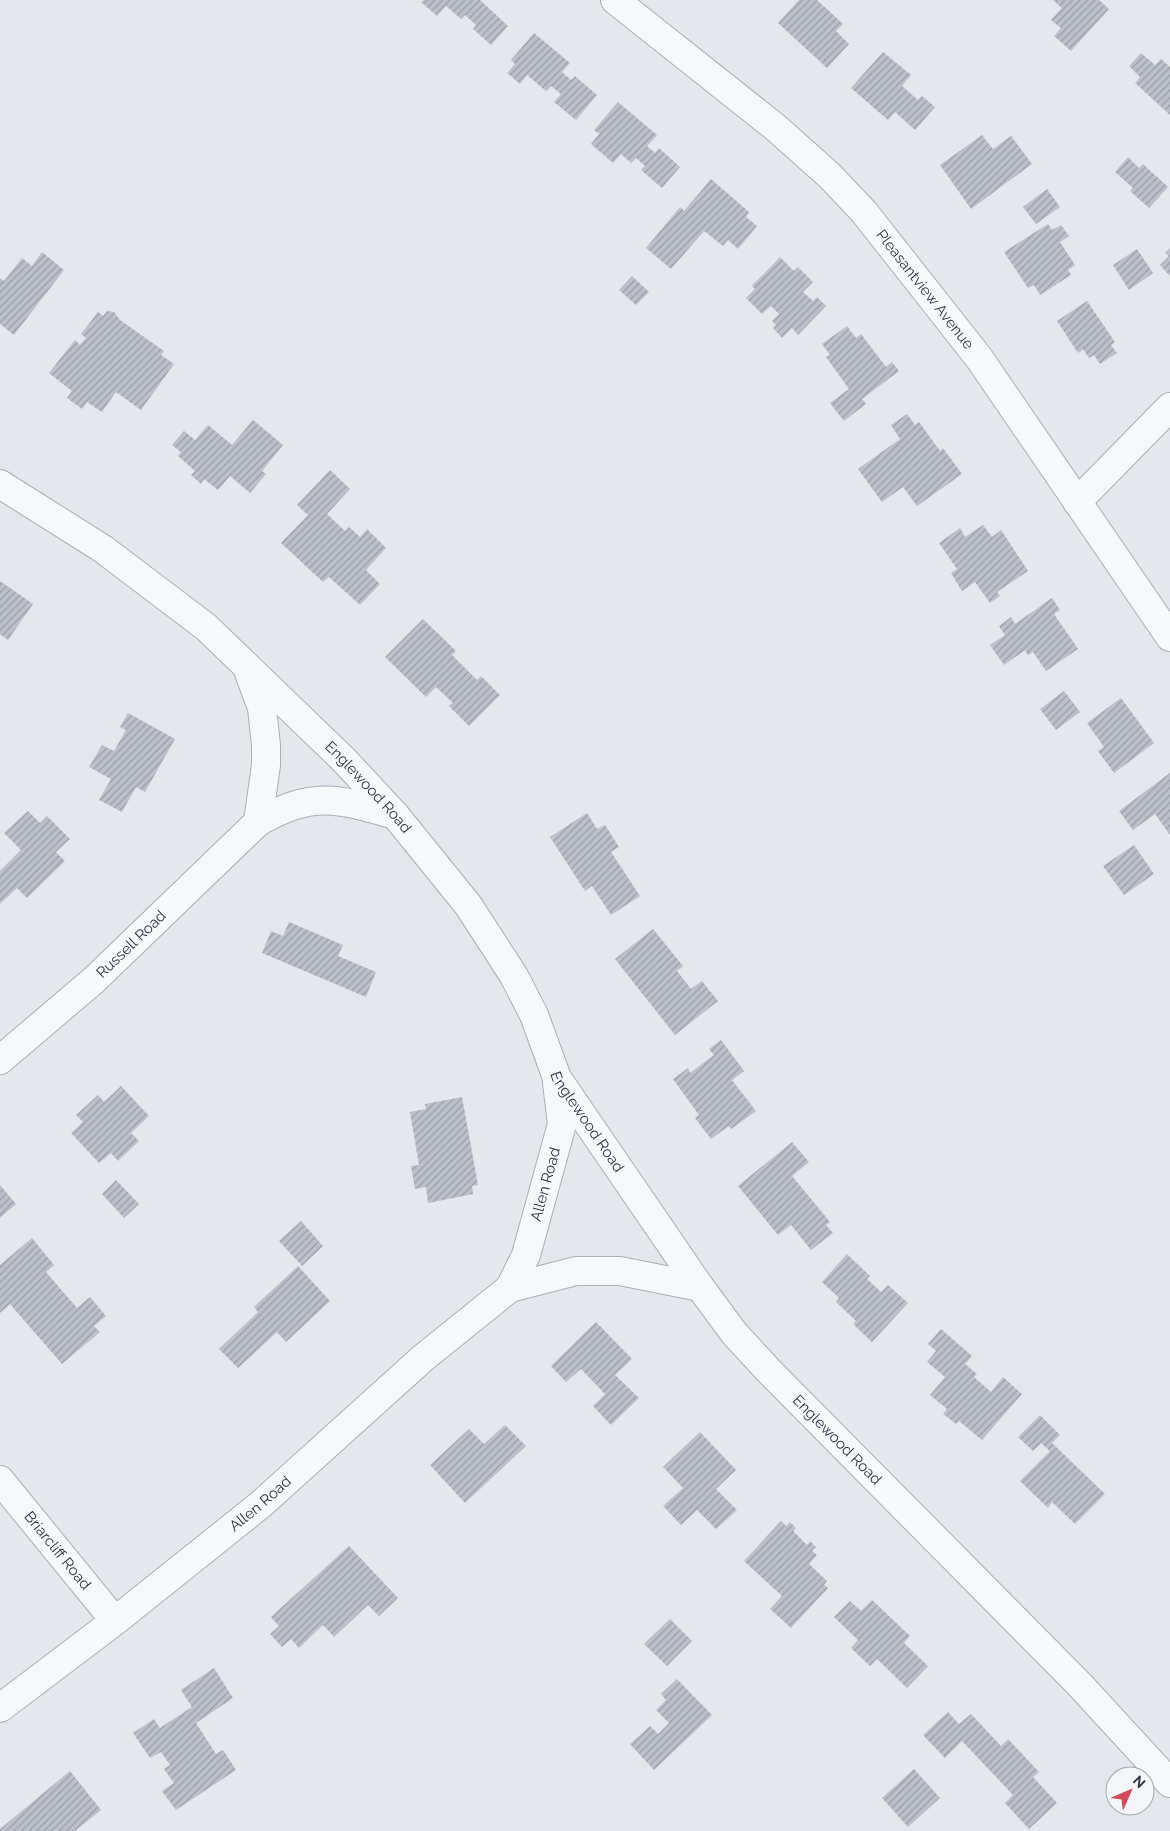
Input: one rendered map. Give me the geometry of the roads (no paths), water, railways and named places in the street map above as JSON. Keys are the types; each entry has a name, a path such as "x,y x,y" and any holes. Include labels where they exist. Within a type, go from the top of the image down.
{"street":[{"name":"Pleasantview Avenue","path":"615,0 775,127 847,194 893,247 974,352 1170,637"},
{"path":"1077,502 1170,407"},
{"name":"Englewood Road","path":"0,484 102,549 172,600 245,664 344,760 396,816 468,906 514,976 534,1015 557,1078 700,1287 734,1333 768,1370 1080,1685 1170,1783"},
{"path":"0,503 50,516"},
{"path":"245,664 262,708 266,745 266,765 258,822"},
{"name":"Russell Road","path":"0,1060 94,980 258,822 282,809 309,801 341,801 396,816"},
{"name":"Allen Road","path":"510,1288 526,1255 562,1124 557,1078"},
{"name":"Allen Road","path":"0,1708 115,1621 260,1505 423,1358 510,1288 576,1271 620,1271 700,1287"},
{"name":"Briarcliff Road","path":"0,1480 115,1621"}]}
